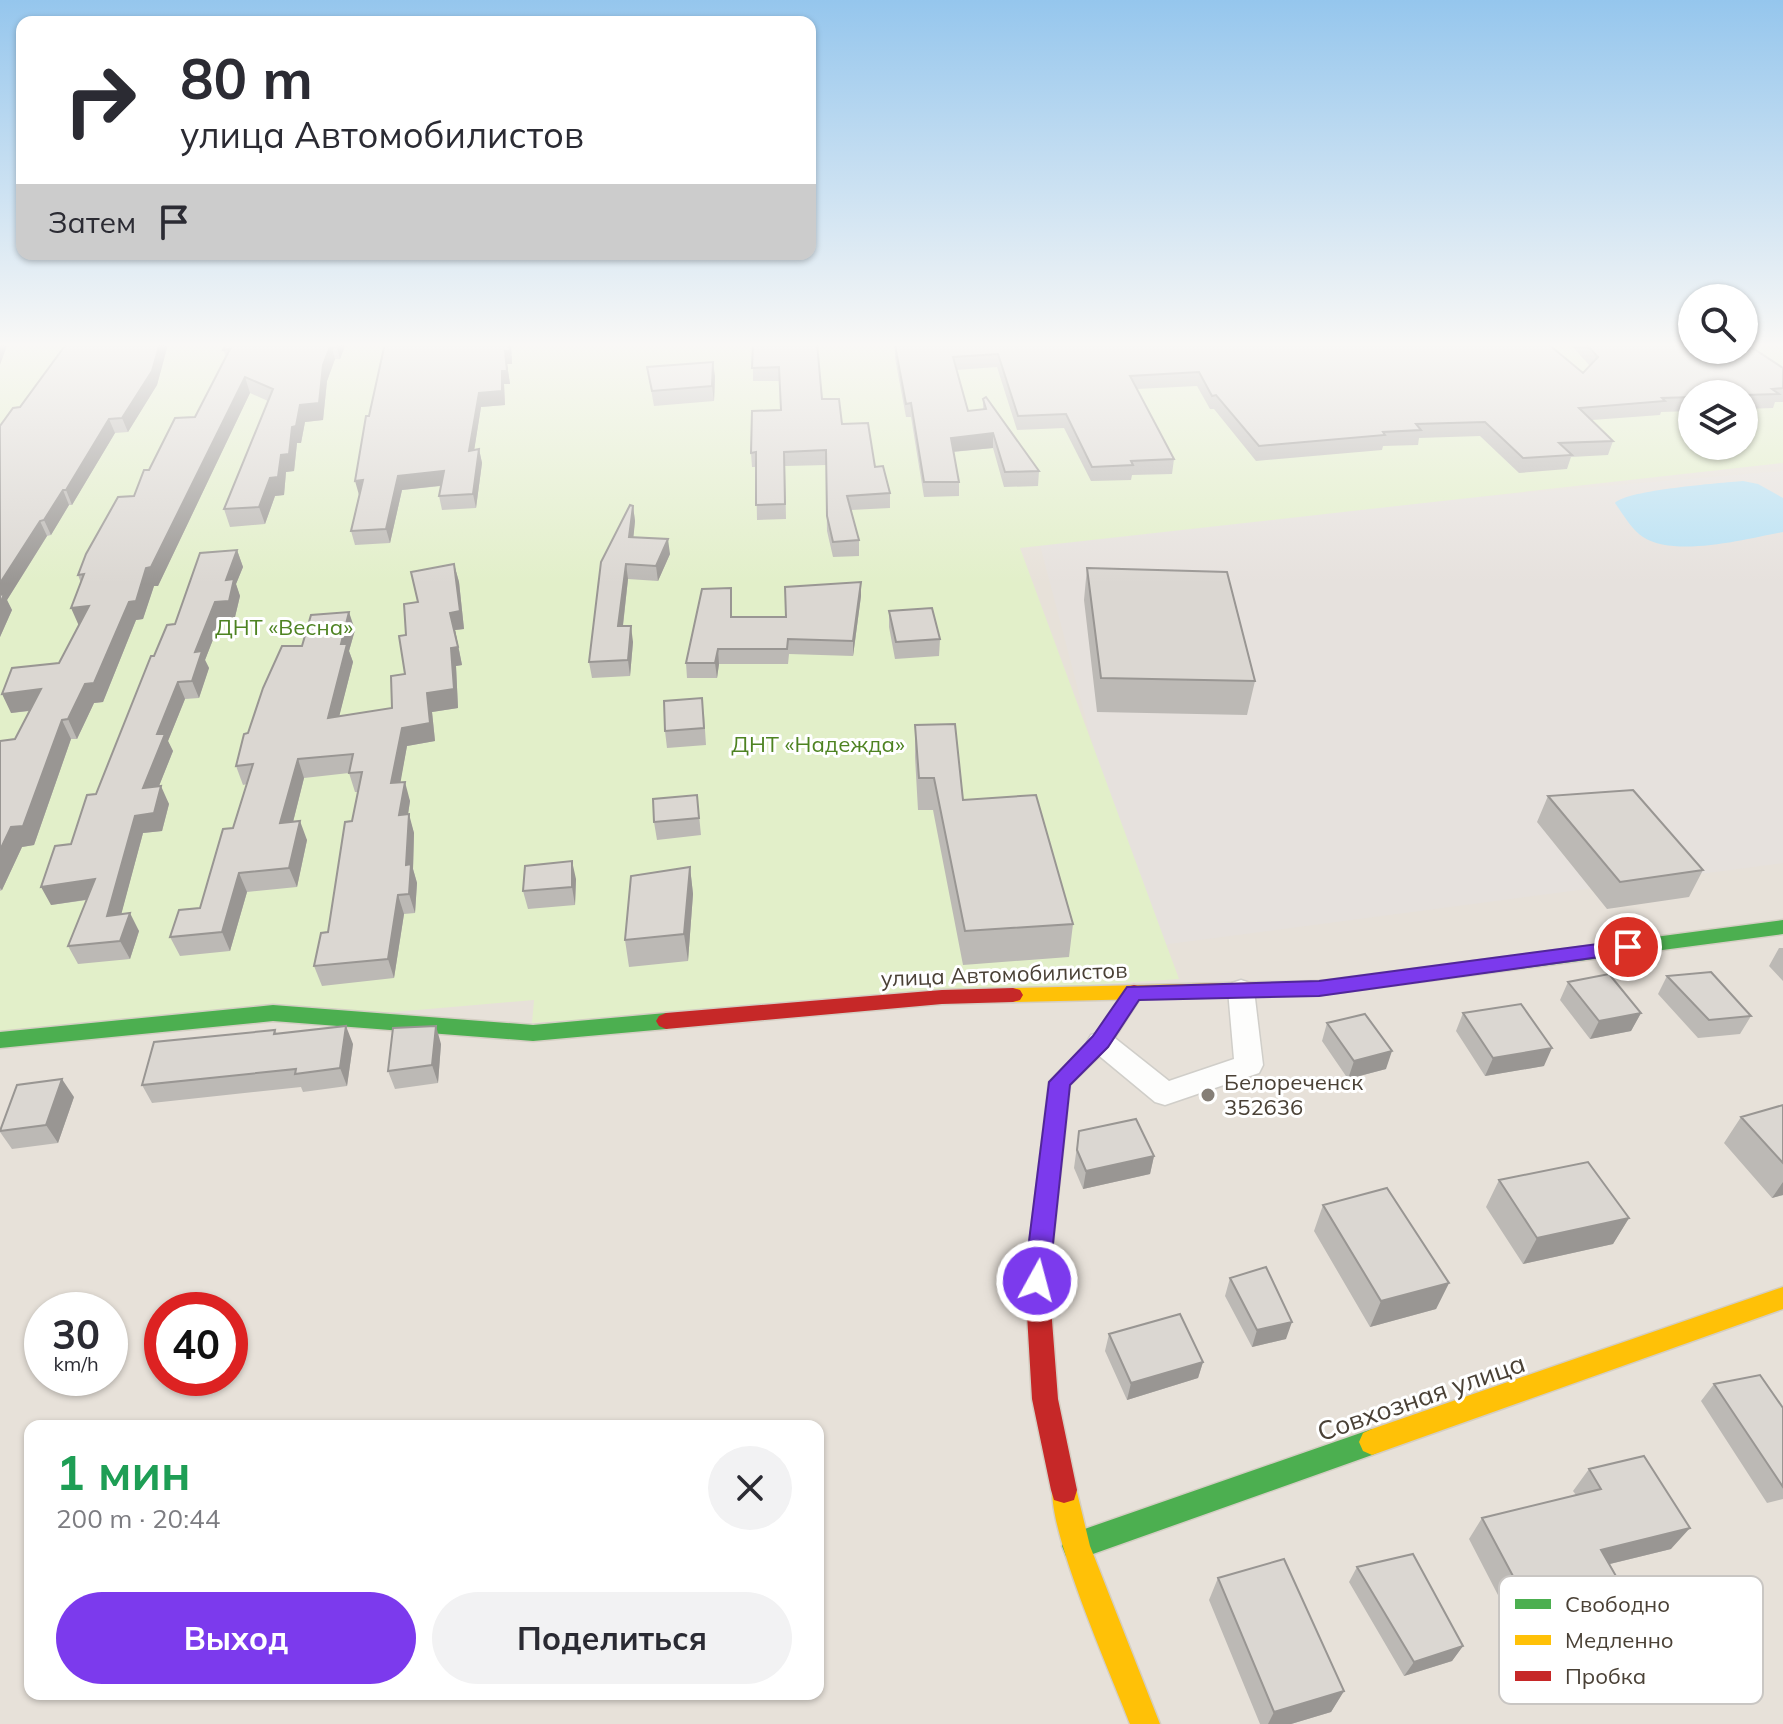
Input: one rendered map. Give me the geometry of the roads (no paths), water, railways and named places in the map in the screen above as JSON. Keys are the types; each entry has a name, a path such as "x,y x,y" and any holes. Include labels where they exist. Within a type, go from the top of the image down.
{"street":[{"name":"улица Автомобилистов","path":"0,1040 273,1013 533,1033 942,997 1319,988 1783,927"},
{"path":"1101,1042 1165,1094 1249,1065 1241,990"},
{"path":"1134,992 1101,1042 1060,1082 1037,1281 1045,1399 1076,1546 1145,1724"},
{"name":"Совхозная улица","path":"1076,1546 1783,1298"}],"water":[{"path":"1743,481 1758,484 1783,498 1783,532 1712,545 1674,546 1643,537 1615,503 1637,494"}],"place":[{"name":"Белореченск 352636","path":"1208,1095"}],"park label":[{"name":"ДНТ «Весна»","path":"284,627"},
{"name":"ДНТ «Надежда»","path":"818,744"}]}
